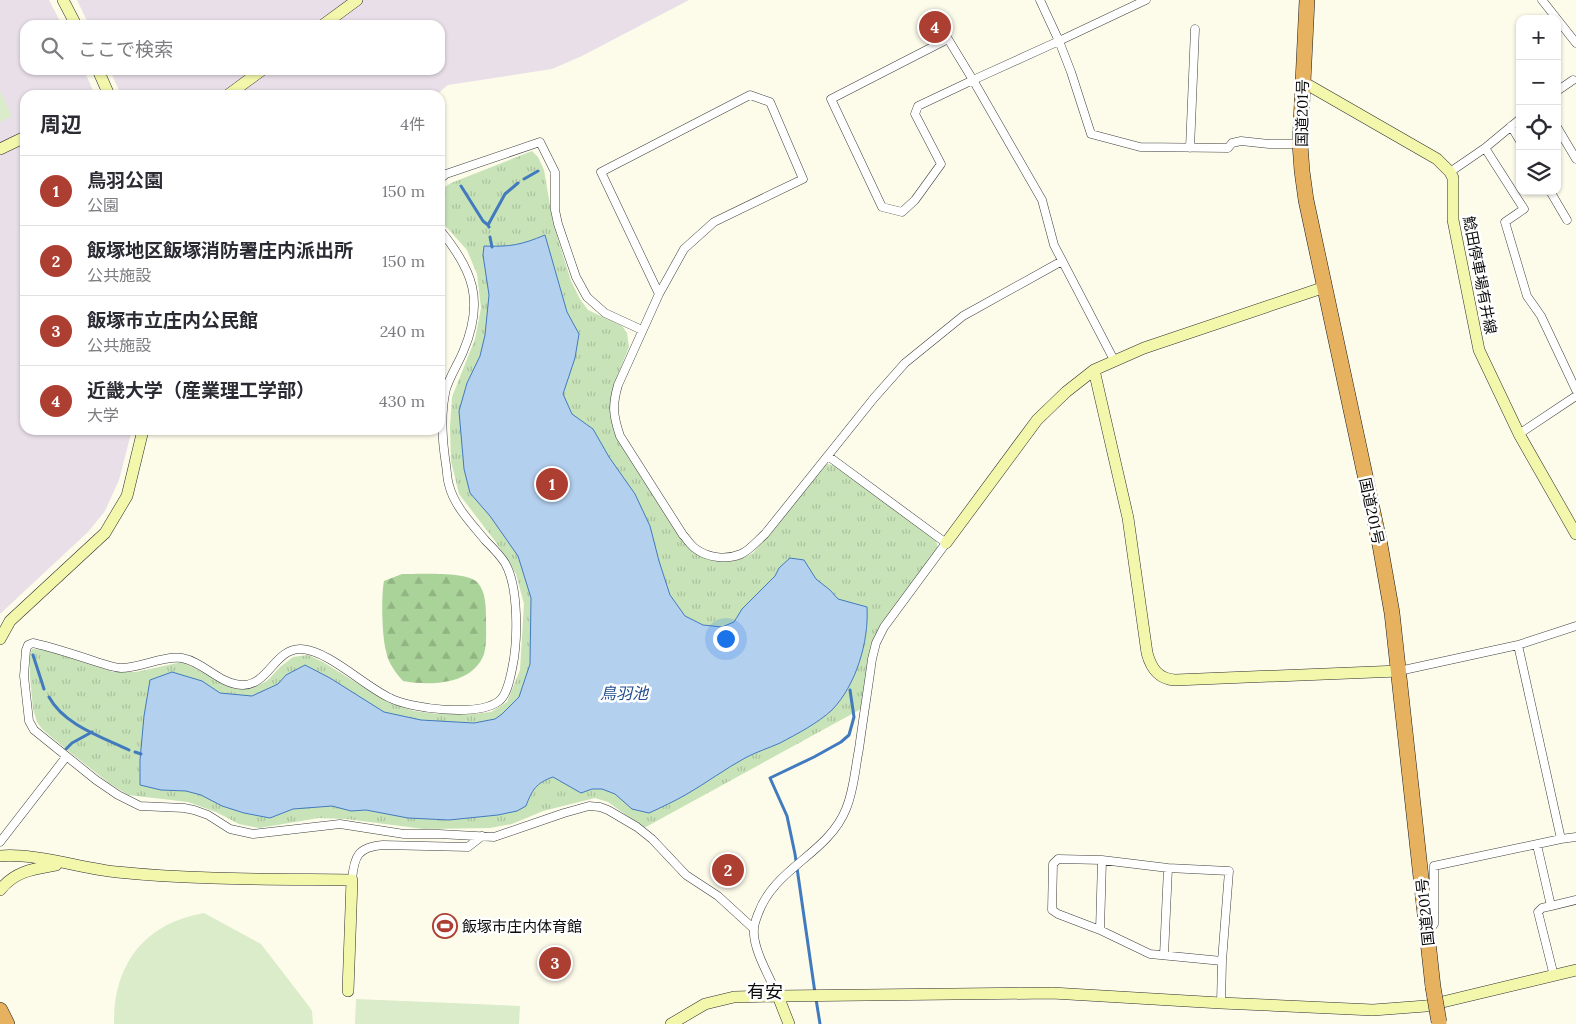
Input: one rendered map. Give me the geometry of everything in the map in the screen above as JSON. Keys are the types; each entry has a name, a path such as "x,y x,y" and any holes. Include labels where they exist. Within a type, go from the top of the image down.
{"highway":[{"name":"国道201号","path":"1307,0 1300,144 1302,171 1306,200 1380,545 1392,612 1433,987 1439,1023"},
{"path":"0,1010 7,1024"}],"street":[{"path":"63,0 73,20"},
{"path":"330,20 357,0"},
{"path":"1040,0 1071,72 1091,134 1140,147 1228,148 1232,143 1241,141 1269,144 1300,144"},
{"path":"1114,360 1054,245 1042,200 973,80 948,39 831,99 882,207 902,212 914,200 941,164 914,114 918,106 973,80 1059,41 1146,0"},
{"path":"1542,0 1554,15"},
{"path":"1561,24 1576,43"},
{"path":"1190,148 1195,29"},
{"path":"100,75 107,90"},
{"path":"235,90 255,75"},
{"path":"1561,88 1573,80"},
{"path":"1303,82 1437,159 1450,172 1485,148 1516,122"},
{"path":"659,294 601,172 750,95 770,102 803,179 714,222 684,249 642,330 613,400 615,420 620,436 683,535 694,549 706,555 719,558 741,554 765,534 874,398 905,364 937,336 963,316 1062,261"},
{"path":"1511,126 1516,134"},
{"path":"1561,134 1576,159"},
{"path":"0,149 20,139"},
{"path":"445,175 540,142 556,172 555,210 576,277 587,297 605,313 642,330"},
{"path":"1485,148 1524,208 1505,222 1527,296 1541,316 1576,390"},
{"name":"鯰田停車場有井線","path":"1450,172 1453,178 1455,236 1479,350 1519,434 1576,534"},
{"path":"1552,195 1566,220"},
{"path":"445,236 458,252 467,270 474,296 473,320 464,350 447,386 445,395"},
{"path":"789,1024 759,953 754,929 764,899 774,885 825,840 836,828 846,809 852,787 872,659 876,643 884,628 1037,420 1066,392 1094,370 1153,345 1325,287"},
{"path":"1094,370 1128,518 1147,653 1150,664 1155,671 1167,680 1399,671 1518,644 1576,626"},
{"path":"1519,434 1576,396"},
{"path":"0,639 10,621 105,533 127,496 142,435"},
{"path":"442,435 448,485 456,502 505,562 512,578 516,596 513,666 504,696 499,701 484,709 469,710 411,706 390,698 320,654 302,649 292,650 285,654 260,679 253,683 242,685 228,682 192,661 178,658 120,669 33,643 28,645 26,650 24,676 29,721 34,730 66,757 118,795 140,806 194,810 208,815 230,829 253,834 340,824 404,834 494,837 564,813 589,806 600,807 637,827 652,839 686,875 718,896 754,929"},
{"path":"828,456 946,543"},
{"path":"1518,644 1561,838"},
{"path":"0,842 66,757"},
{"path":"348,991 352,880 354,861 360,852 370,846 383,844 468,847 482,836"},
{"path":"1427,933 1434,924 1434,866 1537,845 1561,838 1576,837"},
{"path":"1537,845 1551,906"},
{"path":"0,856 35,858 116,872 144,874 239,879 352,880"},
{"path":"1221,1003 1222,961 1229,871 1168,868 1102,860 1058,860 1054,864 1052,910 1058,914 1100,930 1150,954 1222,961"},
{"path":"1100,930 1102,860"},
{"path":"0,890 8,880 18,875 62,863"},
{"path":"1164,955 1168,868"},
{"path":"1554,976 1538,912 1542,908 1576,900"},
{"path":"671,1024 705,1004 734,997 778,996 1052,993 1373,1010 1426,1006 1576,970"}],"shaded area":[{"path":"0,0 49,0 59,20 20,20 20,75 86,75 93,90 20,90 20,435 131,435 119,480 105,511 88,532 0,614"},
{"path":"77,0 689,0 582,56 552,69 448,85 442,90 119,90 112,75 445,75 445,20 87,20"}],"green space":[{"path":"0,91 12,116 0,122"},
{"name":"鳥羽池","path":"532,151 538,157 544,170 553,223 571,281 580,299 588,310 622,326 627,333 629,347 611,398 614,429 693,550 708,559 723,562 737,560 753,553 827,464 837,466 936,540 938,549 873,642 861,709 644,828 608,802 595,798 543,811 512,824 490,828 424,829 346,819 319,818 259,828 239,824 216,812 188,802 128,795 109,783 67,750 42,729 37,722 33,709 30,676 30,655 32,649 46,650 113,672 136,672 182,662 232,687 250,689 267,681 293,657 308,655 323,662 389,703 414,711 439,714 473,714 491,712 507,702 520,670 524,604 516,574 495,541 459,494 451,461 450,427 452,397 475,339 481,308 477,274 467,250 445,226 445,187"},
{"path":"402,574 463,576 471,578 480,586 486,605 486,646 478,664 470,672 449,681 414,683 403,681 395,671 387,655 385,644 382,616 383,588 384,581"},
{"path":"204,913 261,944 312,1011 313,1024 114,1024 115,1002 119,983 126,965 137,950 149,937 165,926 183,918"},
{"path":"356,999 520,1006 519,1024 355,1024"}],"water":[{"name":"鳥羽池","path":"545,235 567,312 579,334 575,358 563,394 572,414 593,429 609,457 635,494 650,526 670,595 685,616 703,625 722,627 734,622 742,609 790,558 804,560 816,579 838,599 867,607 866,634 859,662 848,688 840,700 832,710 807,728 780,743 745,758 687,794 649,813 632,809 615,794 602,789 592,789 581,793 553,777 542,782 533,791 526,806 517,811 449,820 408,818 366,810 351,811 332,806 293,809 270,818 222,806 201,795 186,791 161,790 140,785 144,716 150,680 172,672 202,681 220,693 252,696 278,684 286,675 305,665 330,678 384,712 421,720 474,723 495,719 519,697 530,664 531,598 518,556 490,516 470,493 464,469 459,411 467,383 480,356 485,335 489,295 483,255 484,246 515,245"}],"waterway":[{"path":"524,179 538,171"},
{"path":"489,227 488,225 505,194 518,183"},
{"path":"461,186 483,221 488,225"},
{"path":"490,237 492,247"},
{"path":"33,655 44,689"},
{"path":"815,993 795,854 787,816 770,778 814,757 841,742 849,735 854,717 850,690"},
{"path":"49,697 56,707 74,723 129,750"},
{"path":"66,749 72,743 92,732"},
{"path":"135,752 141,754"},
{"path":"816,999 820,1024"}],"place":[{"name":"近畿大学（産業理工学部）","path":"935,27"},
{"name":"鳥羽公園","path":"552,484"},
{"name":"飯塚地区飯塚消防署庄内派出所","path":"728,870"},
{"name":"飯塚市庄内体育館","path":"445,926"},
{"name":"飯塚市立庄内公民館","path":"555,963"}],"district":[{"name":"有安","path":"765,991"}]}
